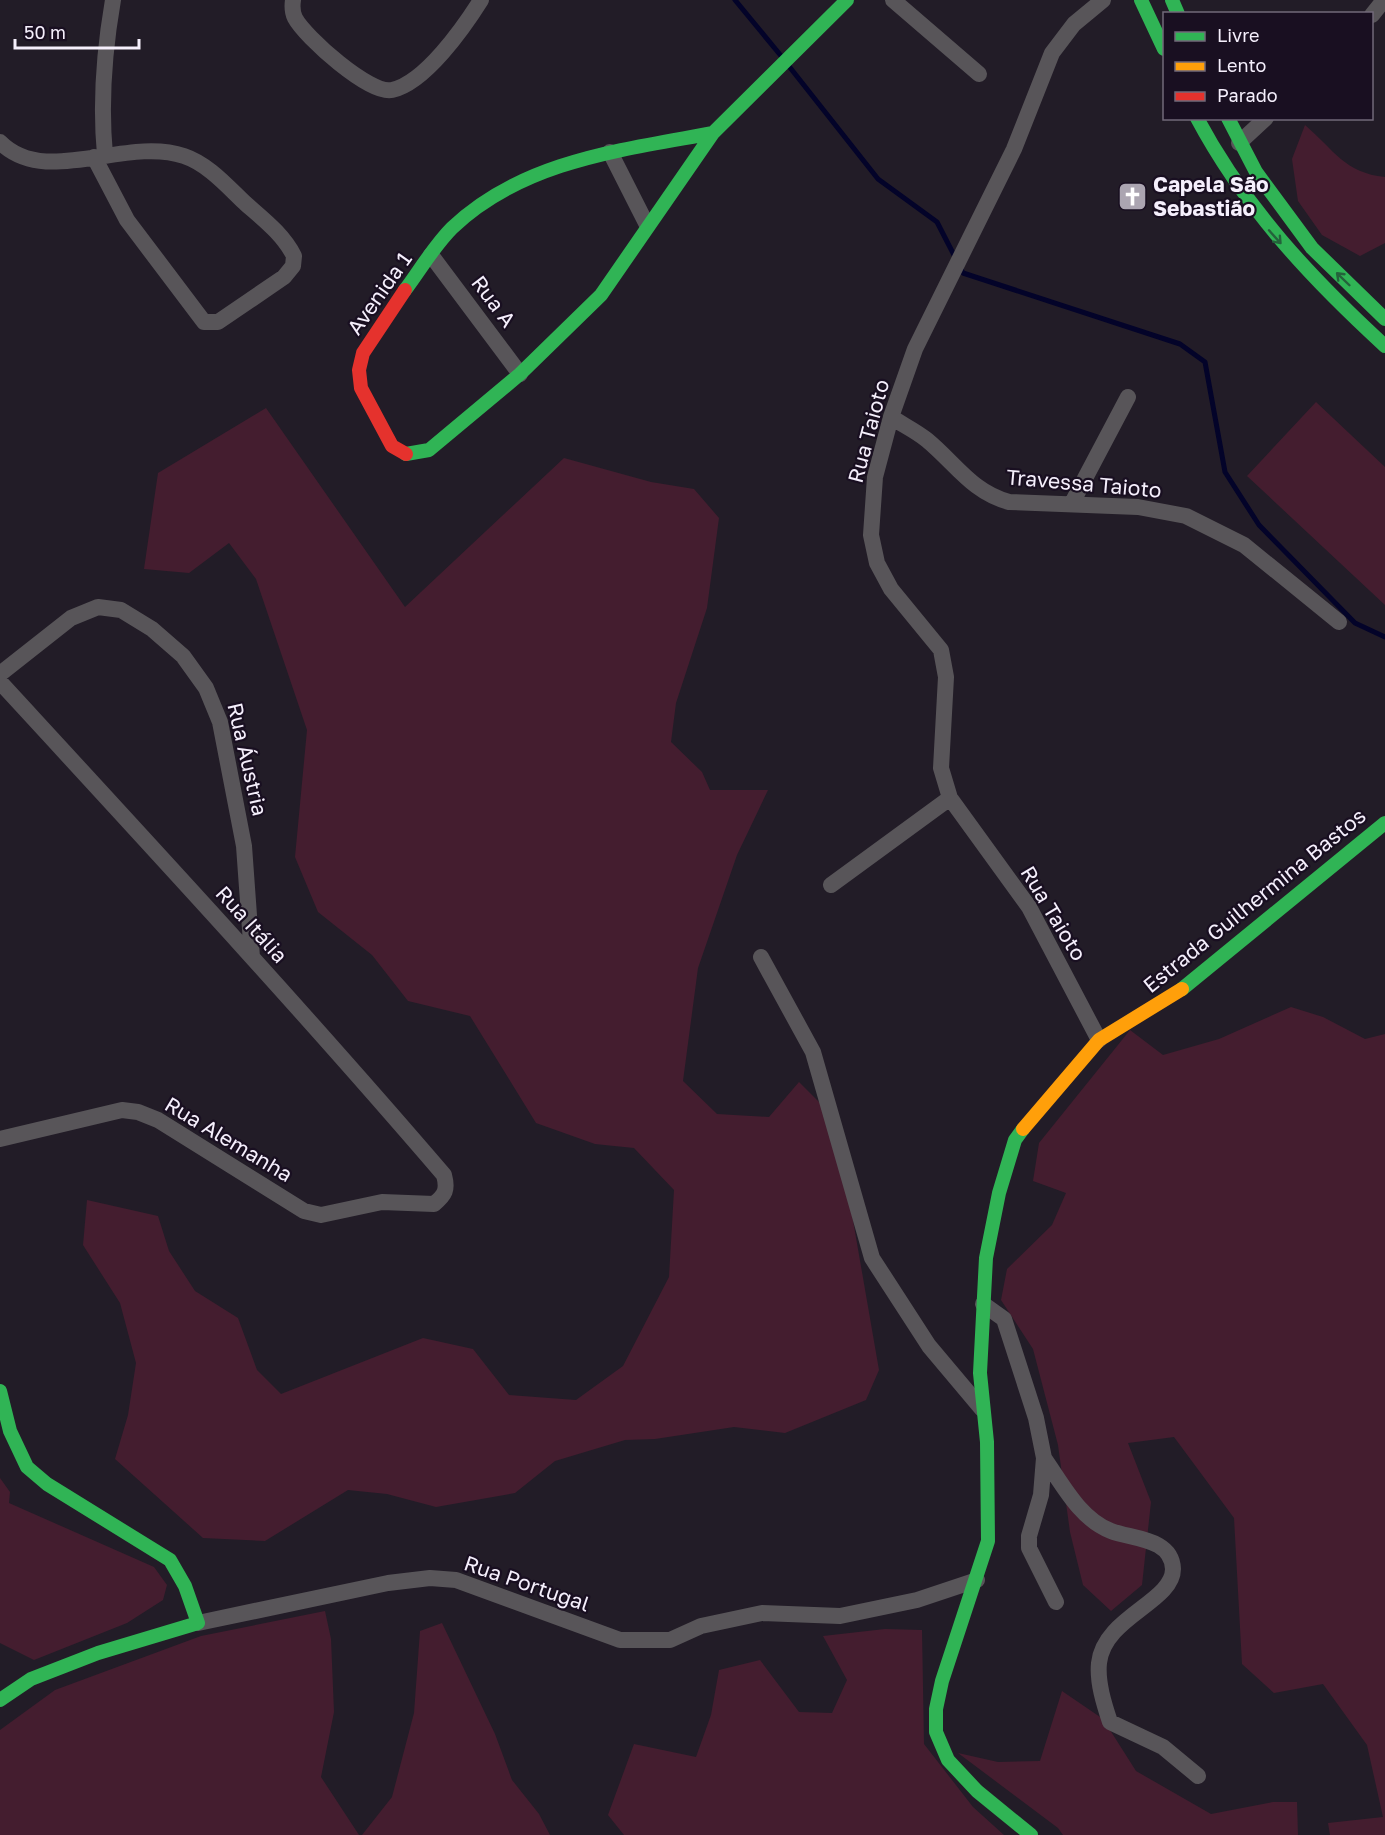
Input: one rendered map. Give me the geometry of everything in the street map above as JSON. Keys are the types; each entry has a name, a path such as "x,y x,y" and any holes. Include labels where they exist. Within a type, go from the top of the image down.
{"street":[{"path":"0,142 9,151 32,161 68,162 99,156 123,151 163,151 186,156 211,171 276,231 294,256 293,266 284,277 218,322 204,322 127,220 99,156 103,69 113,0"},
{"path":"293,0 294,15 313,39 369,85 381,90 392,90 408,82 425,69 463,28 481,0"},
{"name":"Avenida 1","path":"713,133 610,152 534,174 501,190 451,229 363,353 359,370 362,388 392,446 399,453 410,456 429,450 520,374 601,295 713,133 804,40 848,0"},
{"path":"893,0 979,74"},
{"name":"Rua Taioto","path":"1100,1040 1029,907 950,798 941,768 946,677 941,650 891,589 878,563 871,535 875,477 891,417 915,349 1014,149 1052,53 1074,24 1103,0"},
{"path":"1142,0 1163,47"},
{"path":"1373,13 1384,0"},
{"path":"1198,120 1220,164 1261,220 1313,278 1385,346"},
{"path":"1229,120 1256,172 1312,248 1385,320"},
{"path":"1239,143 1264,120"},
{"path":"610,152 648,225"},
{"name":"Rua A","path":"431,255 520,374"},
{"path":"1072,503 1128,397"},
{"name":"Travessa Taioto","path":"891,417 926,439 978,489 993,497 1009,502 1138,507 1186,516 1244,545 1339,622"},
{"name":"Rua Áustria","path":"0,674 71,618 98,607 120,610 152,629 183,656 206,687 220,722 244,846 252,957"},
{"name":"Rua Itália","path":"0,682 252,957 444,1175 447,1187 444,1196 434,1204"},
{"path":"831,885 950,798"},
{"name":"Estrada Guilhermina Bastos","path":"1030,1835 977,1791 948,1760 936,1732 936,1709 942,1681 988,1541 987,1442 980,1373 986,1258 999,1193 1015,1140 1032,1115 1100,1040 1174,996 1281,911 1385,823"},
{"path":"761,957 813,1052 872,1258 929,1347 982,1409"},
{"name":"Rua Alemanha","path":"0,1138 122,1110 138,1112 158,1120 304,1211 321,1215 382,1202 434,1204"},
{"path":"983,1304 1004,1319 1036,1418 1044,1458 1041,1495 1029,1536 1029,1548 1056,1602"},
{"path":"0,1391 10,1431 27,1467 48,1484 170,1560 184,1586 198,1623"},
{"path":"1044,1458 1089,1519 1111,1531 1150,1541 1167,1552 1173,1569 1167,1589 1129,1616 1110,1635 1099,1662 1103,1701 1110,1722 1162,1747 1198,1776"},
{"name":"Rua Portugal","path":"0,1700 40,1675 98,1653 198,1623 387,1583 430,1578 456,1580 620,1640 670,1640 701,1626 733,1617 762,1613 840,1616 917,1600 977,1580"}],"shaded area":[{"path":"1305,125 1350,165 1371,175 1385,177 1385,243 1360,256 1322,235 1298,201 1292,159"},
{"path":"1316,402 1385,467 1385,605 1247,476"},
{"path":"266,408 405,607 564,458 651,482 694,489 719,518 707,608 676,703 671,742 702,772 710,790 768,790 737,855 698,968 683,1081 717,1114 769,1117 799,1082 827,1110 850,1203 879,1370 866,1400 785,1433 734,1427 655,1439 625,1440 555,1461 515,1493 436,1507 387,1494 348,1490 265,1541 203,1538 115,1459 128,1415 136,1363 120,1303 83,1245 87,1200 158,1216 169,1251 195,1291 238,1318 257,1370 281,1394 423,1338 473,1349 509,1395 576,1400 623,1366 669,1277 674,1190 634,1148 595,1144 536,1123 470,1016 408,1001 372,955 318,912 295,857 307,730 256,579 229,543 189,573 144,569 158,473"},
{"path":"1291,1007 1323,1017 1365,1039 1385,1034 1385,1835 1330,1835 1328,1823 1383,1817 1367,1745 1323,1684 1274,1693 1242,1664 1234,1518 1174,1437 1128,1443 1151,1502 1142,1585 1111,1611 1083,1585 1070,1532 1058,1445 1033,1349 1001,1300 1007,1269 1052,1225 1066,1193 1033,1181 1039,1143 1130,1030 1163,1055 1219,1039"},
{"path":"0,1478 10,1492 9,1503 154,1567 167,1585 163,1600 127,1623 34,1660 0,1643"},
{"path":"325,1611 331,1639 334,1712 321,1777 359,1835 0,1835 0,1730 55,1690 201,1636"},
{"path":"442,1623 495,1734 512,1780 539,1814 550,1835 362,1835 392,1797 414,1713 420,1631"},
{"path":"885,1629 922,1630 924,1744 973,1807 1004,1835 624,1835 608,1815 634,1744 696,1757 711,1715 719,1670 760,1660 799,1712 832,1713 847,1680 823,1636"},
{"path":"1062,1691 1103,1719 1136,1771 1211,1814 1273,1802 1297,1802 1298,1835 1063,1835 1058,1828 958,1753 998,1762 1040,1761"}],"waterway":[{"path":"735,0 782,57"},
{"path":"788,65 878,179 937,222 956,259"},
{"path":"960,267 963,273 1180,344 1205,362 1225,472 1259,525 1355,623 1385,637"}],"traffic: fast":[{"path":"406,454 429,450 520,374 601,295 713,133 847,0"},
{"path":"1141,0 1163,47"},
{"path":"1172,0 1177,12"},
{"path":"1198,120 1236,182 1281,240 1331,294 1385,346"},
{"path":"1229,120 1256,172 1312,248 1385,319"},
{"path":"405,290 433,250 452,228 480,205 509,187 574,162 608,153 713,133"},
{"path":"1182,989 1385,823"},
{"path":"1023,1129 1015,1140 999,1193 986,1258 980,1373 987,1442 988,1541 942,1681 936,1709 936,1732 948,1760 977,1791 1031,1835"},
{"path":"0,1391 10,1431 27,1467 47,1484 170,1560 185,1586 198,1623 98,1653 31,1679 0,1700"}],"traffic: slow":[{"path":"1023,1129 1099,1040 1182,989"}],"traffic: jam":[{"path":"405,290 363,353 359,370 361,388 392,446 406,454"}],"place":[{"name":"Capela São Sebastião","path":"1132,196"}]}
